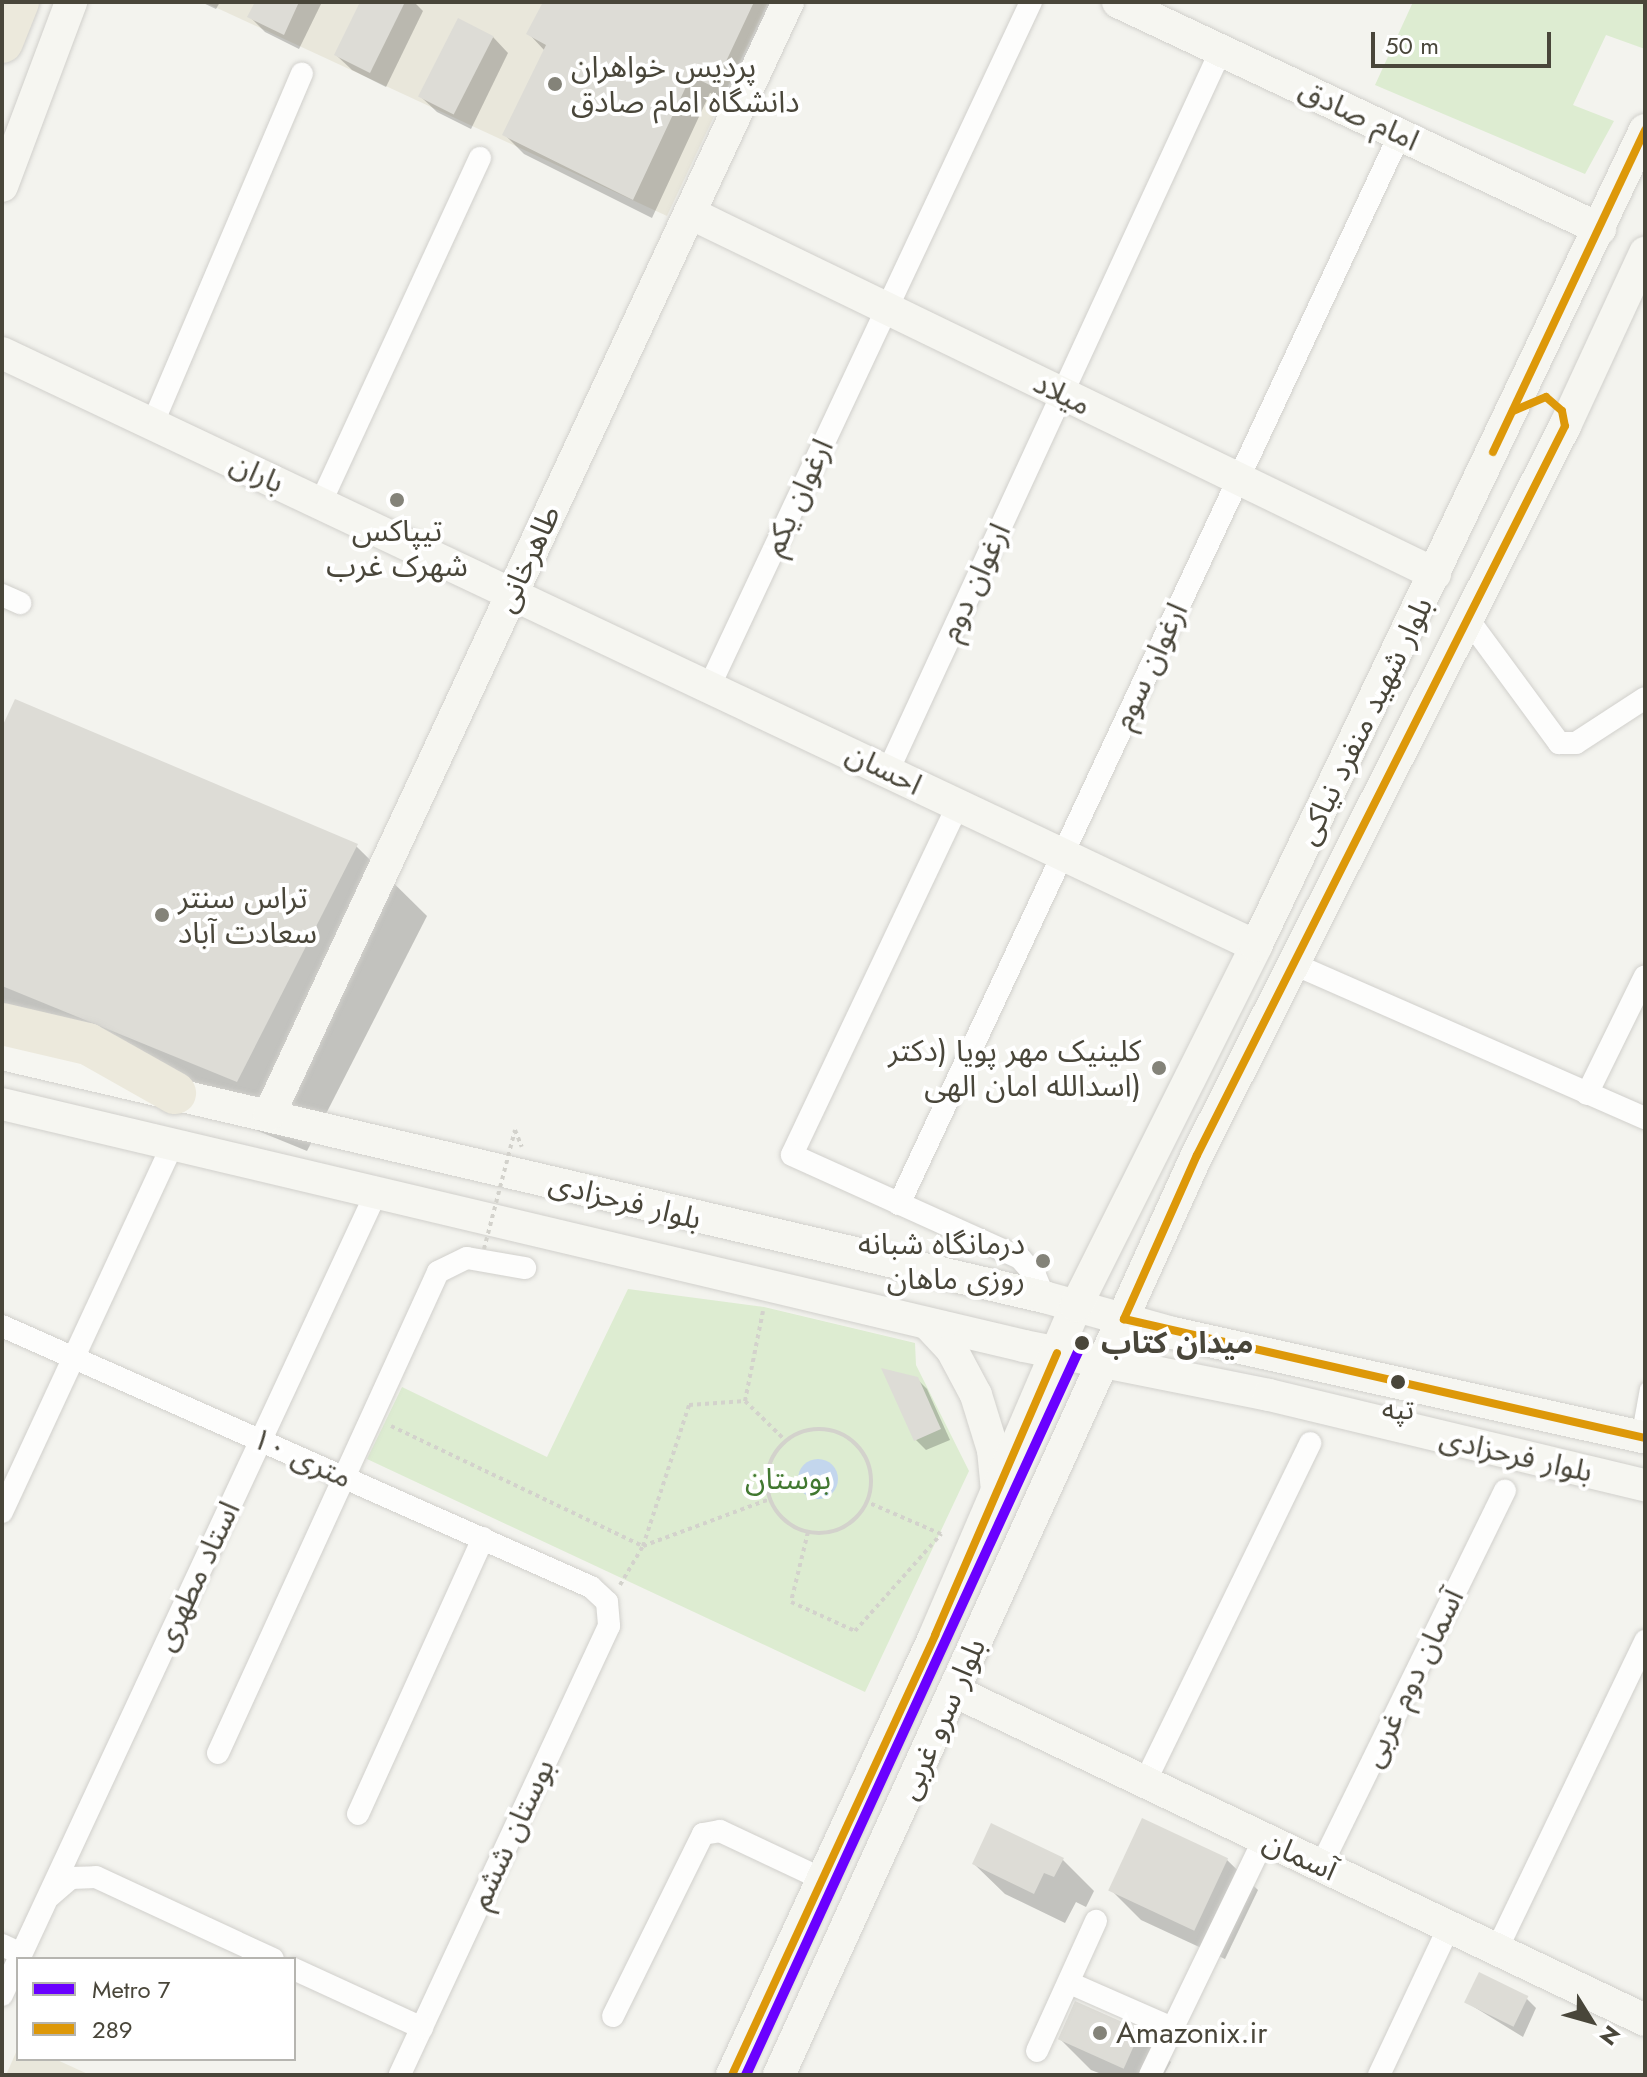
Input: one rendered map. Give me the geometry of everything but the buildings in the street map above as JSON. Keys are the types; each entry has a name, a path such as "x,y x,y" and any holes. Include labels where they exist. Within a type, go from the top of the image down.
{"highway":[{"path":"2,42 18,2"},
{"path":"2,1024 88,1044 175,1093"}],"main road":[{"path":"2,186 71,2"},
{"name":"طاهرخانی","path":"269,1115 788,2"},
{"name":"امام صادق","path":"1118,2 1600,229"},
{"name":"بلوار شهید منفرد نیاکی","path":"1057,1353 1076,1306 1256,946 1645,130"},
{"name":"میلاد","path":"690,213 1435,574"},
{"name":"بلوار شهید منفرد نیاکی","path":"1124,1319 1197,1155 1296,965 1565,426 1645,253"},
{"name":"باران","path":"2,353 513,591"},
{"path":"1513,411 1546,397 1562,411 1565,426"},
{"name":"احسان","path":"513,591 1256,946"},
{"name":"بلوار فرحزادی","path":"2,1054 779,1238 1044,1297 1124,1319 1640,1437"},
{"name":"بلوار فرحزادی","path":"2,1104 376,1193 765,1296 928,1324 1269,1395 1645,1485"},
{"path":"765,1296 787,1263 779,1238"},
{"name":"بلوار سرو غربی","path":"779,2075 1124,1319"},
{"path":"928,1324 952,1350 976,1395 993,1450 997,1491"},
{"name":"بلوار سرو غربی","path":"732,2075 1057,1353"},
{"path":"1269,1395 1250,1376 1254,1365 1281,1353"},
{"name":"آسمان","path":"954,1691 1645,2020"}],"street":[{"name":"ارغوان یکم","path":"710,685 1031,2"},
{"name":"ارغوان دوم","path":"888,771 1221,50"},
{"path":"152,425 302,74"},
{"name":"ارغوان سوم","path":"899,1204 1400,134"},
{"path":"321,502 480,158"},
{"path":"1468,619 1559,743 1576,743 1645,698"},
{"path":"958,805 792,1155 1020,1258 1035,1275 1044,1297"},
{"path":"1296,965 1645,1118"},
{"path":"1587,1094 1645,976"},
{"path":"2,1512 173,1143"},
{"name":"استاد مطهری","path":"2,1995 15,1954 46,1900 376,1193"},
{"path":"218,1753 438,1272 467,1258 525,1268"},
{"name":"۱۰ متری","path":"2,1326 601,1593"},
{"path":"1145,1782 1310,1443"},
{"name":"آسمان دوم غربی","path":"1321,1866 1505,1491"},
{"path":"358,1814 483,1538"},
{"name":"بوستان ششم","path":"400,2075 609,1626 611,1611 601,1593"},
{"path":"1497,1949 1645,1641"},
{"path":"613,2016 703,1834 720,1831 820,1878"},
{"path":"1150,2075 1264,1839"},
{"path":"46,1900 71,1878 96,1877 269,1957"},
{"path":"1037,2051 1072,1984 1096,1921"},
{"path":"1379,2075 1449,1927"},
{"path":"296,1970 422,2028"},
{"path":"1072,1984 1172,2028"}],"lane":[{"path":"1640,1437 1645,1388"}],"path":[{"path":"484,1249 515,1130"},
{"path":"745,1401 765,1296"},
{"path":"601,1593 625,1582 643,1546 689,1405 745,1401 786,1441"},
{"path":"371,1416 643,1546 770,1499"},
{"path":"818,1429 851,1440 870,1468 867,1502 842,1528 808,1532 778,1514 770,1499 769,1467 786,1441 818,1429"},
{"path":"808,1532 791,1602 855,1631 941,1534 867,1502"}],"shaded area":[{"name":"پردیس خواهران دانشگاه امام صادق","path":"204,2 768,2 667,216"},
{"path":"16,2052 16,2061 59,2061 90,2075 6,2075"}],"green space":[{"path":"1413,2 1645,2 1645,49 1606,35 1573,105 1614,121 1585,174 1375,85"},
{"name":"بوستان","path":"628,1289 764,1307 915,1343 916,1365 969,1471 865,1692 367,1459 402,1387 547,1457"}],"water":[{"path":"818,1459 832,1465 838,1479 832,1493 818,1499 804,1493 798,1479 804,1465"}],"metro line":[{"name":"7","path":"746,2075 1082,1343"}],"transit line":[{"name":"289","path":"1493,452 1645,130"},
{"name":"289","path":"1513,411 1546,397 1562,411 1565,426 1197,1155 1124,1319 1645,1438"},
{"name":"289","path":"732,2075 935,1635 1057,1353"}],"place":[{"name":"پردیس خواهران دانشگاه امام صادق","path":"555,84"},
{"name":"تیپاکس شهرک غرب","path":"397,500"},
{"name":"تراس سنتر سعادت آباد","path":"162,915"},
{"name":"کلینیک مهر پویا (دکتر اسدالله امان الهی)","path":"1159,1068"},
{"name":"درمانگاه شبانه روزی ماهان","path":"1043,1261"},
{"name":"میدان کتاب","path":"1082,1343"},
{"name":"تپه","path":"1398,1382"},
{"name":"Amazonix.ir","path":"1100,2033"}]}
